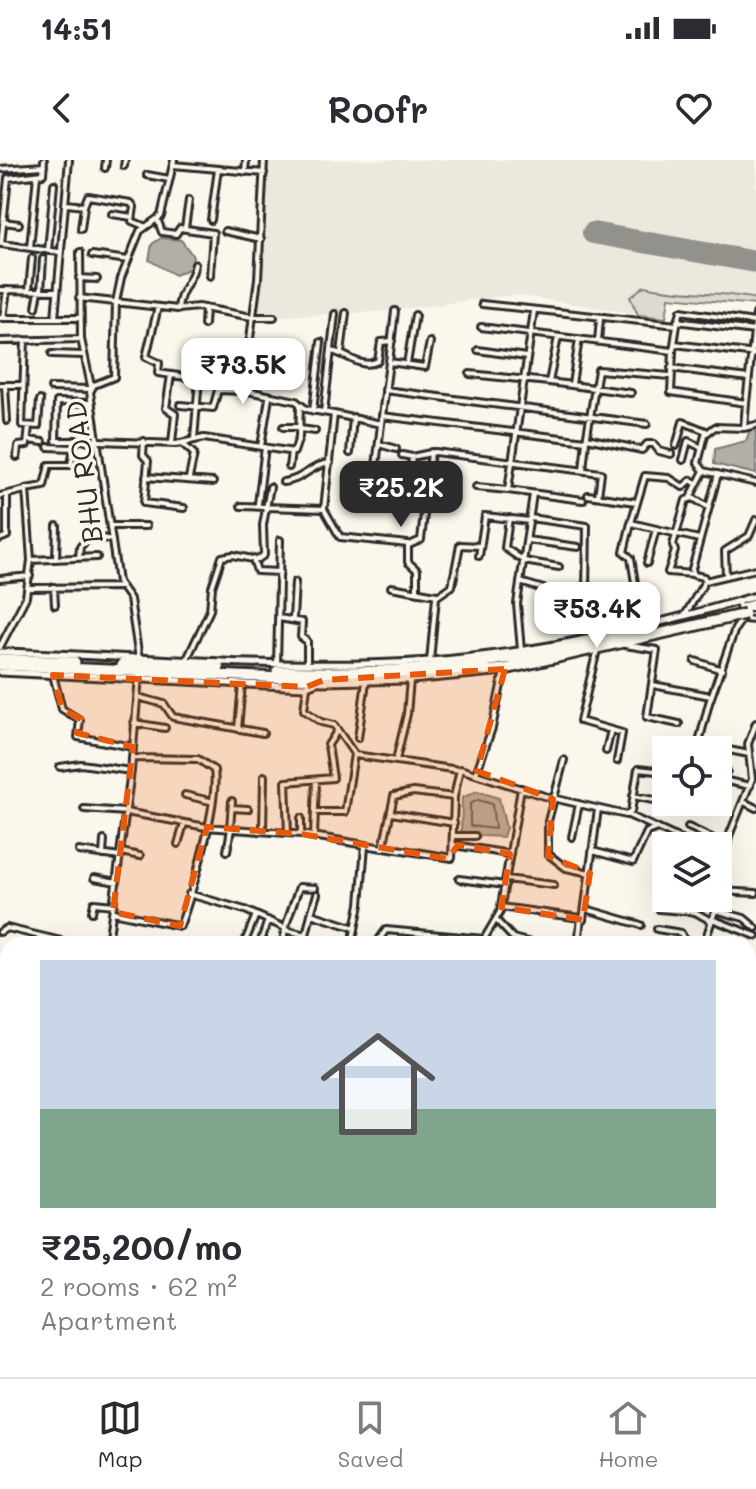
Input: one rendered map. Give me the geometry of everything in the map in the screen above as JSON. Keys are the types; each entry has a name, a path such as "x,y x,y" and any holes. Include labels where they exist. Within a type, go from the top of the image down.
{"highway":[{"path":"0,665 324,680 410,678 505,669 622,644 756,607"},
{"path":"0,659 325,673 435,669 552,652 740,611"}],"street":[{"path":"55,318 69,160"},
{"path":"105,168 106,160"},
{"path":"245,172 246,160"},
{"path":"244,391 261,239 264,160"},
{"path":"210,276 214,234 185,228 179,228 174,234 162,232 158,221 173,162 264,173"},
{"path":"0,169 44,163 43,174 9,177 3,192 0,244 59,252"},
{"path":"211,220 218,169"},
{"path":"30,248 37,175"},
{"path":"147,175 169,179"},
{"path":"48,251 54,184"},
{"path":"81,229 88,196 131,203 134,205 133,222 144,226 158,221"},
{"path":"185,228 189,200"},
{"path":"67,204 84,206"},
{"path":"112,214 132,217"},
{"path":"3,222 19,224"},
{"name":"BHU ROAD","path":"139,659 130,599 120,587 91,388 114,377 116,302 128,260 144,226"},
{"path":"225,231 261,239"},
{"path":"51,388 91,388 79,318 80,252"},
{"path":"92,255 128,260"},
{"path":"29,290 32,258"},
{"path":"36,307 43,259"},
{"path":"178,309 179,293 191,280 195,264"},
{"path":"79,278 97,279"},
{"path":"0,290 57,291"},
{"path":"7,290 2,318 79,318"},
{"path":"79,298 274,317"},
{"path":"482,304 600,319 754,331"},
{"path":"158,307 146,357 159,363 158,373 199,379 194,439"},
{"path":"204,325 205,308"},
{"path":"376,466 395,311"},
{"path":"508,490 534,311"},
{"path":"746,403 671,392 670,376 681,311 755,322"},
{"path":"341,353 346,313"},
{"path":"324,412 335,314"},
{"path":"744,428 756,314"},
{"path":"407,365 415,315"},
{"path":"598,342 600,319"},
{"path":"481,327 673,351"},
{"path":"549,382 558,337"},
{"path":"0,341 81,339"},
{"path":"572,385 579,339"},
{"path":"25,340 21,424 38,426 40,400"},
{"path":"331,351 355,362 376,364 381,342 392,341"},
{"path":"313,411 321,342"},
{"path":"389,362 426,365 430,342"},
{"path":"675,344 754,354"},
{"path":"478,350 526,357"},
{"path":"52,354 84,355"},
{"path":"245,374 224,371 225,354 290,362"},
{"path":"671,368 749,378"},
{"path":"583,471 599,369 670,376"},
{"path":"470,374 631,393"},
{"path":"171,375 166,408 175,415 172,444"},
{"path":"7,421 3,385 22,385"},
{"path":"180,405 214,408 218,390 244,391 301,405 313,411 381,424"},
{"path":"385,390 647,424"},
{"path":"258,504 269,397"},
{"path":"92,403 57,402 56,441 172,444 194,439 291,452 296,450 301,405"},
{"path":"334,414 324,509 340,537 408,545 421,540 431,452"},
{"path":"382,416 586,440 642,450 647,444 654,444 659,451 671,454"},
{"path":"350,453 353,417"},
{"path":"676,446 683,422 707,433"},
{"path":"756,425 744,428 715,427 707,433 700,447 698,463 704,471 756,483"},
{"path":"17,457 18,446 26,447 29,426"},
{"path":"283,427 315,431"},
{"path":"28,440 43,442"},
{"path":"0,496 44,486 49,465 71,465 74,441"},
{"path":"144,441 143,455 148,461 144,504 184,508"},
{"path":"683,460 688,441 700,447"},
{"path":"182,443 194,454 189,479"},
{"path":"379,444 396,449"},
{"path":"48,447 73,448"},
{"path":"289,467 291,452"},
{"path":"402,455 412,457 431,452 603,474 598,496"},
{"path":"408,497 412,457"},
{"path":"283,482 295,480 317,465 330,463"},
{"path":"704,471 690,498 684,502 668,571 693,574 704,577 705,581"},
{"path":"693,574 699,539 718,474"},
{"path":"642,626 631,558 624,551 645,476 669,478 683,487 691,480 697,484"},
{"path":"146,477 213,482"},
{"path":"187,659 210,610 212,587 220,560 233,555 253,559 264,555 263,525 270,487"},
{"path":"476,487 583,500"},
{"path":"26,489 31,560 29,588 0,650 307,666 430,661 521,651 685,615 740,611 756,620"},
{"path":"359,493 426,499"},
{"path":"521,651 517,604 533,494"},
{"path":"0,539 7,536 7,495"},
{"path":"588,495 636,502"},
{"path":"690,498 708,507"},
{"path":"241,506 268,504 324,509"},
{"path":"479,556 485,516 587,526 586,591 596,636"},
{"path":"509,518 504,546 524,561 559,567"},
{"path":"726,576 725,551 749,536 756,520"},
{"path":"631,523 699,539"},
{"path":"56,559 57,526"},
{"path":"111,526 146,526"},
{"path":"647,563 656,529"},
{"path":"79,558 80,547 87,540 102,536 112,540"},
{"path":"277,664 280,540"},
{"path":"527,540 578,547"},
{"path":"408,545 408,562 417,570 417,591"},
{"path":"391,587 437,595 452,586 460,545 480,546"},
{"path":"31,560 97,557"},
{"path":"253,559 257,571 280,572"},
{"path":"685,615 705,581 756,569"},
{"path":"0,579 30,576"},
{"path":"293,619 295,582"},
{"path":"520,582 557,593"},
{"path":"54,587 55,605"},
{"path":"29,588 120,587"},
{"path":"280,593 294,594"},
{"path":"430,661 437,595"},
{"path":"701,736 740,611 756,596"},
{"path":"279,618 302,622 301,637 307,641 307,666"},
{"path":"622,644 657,650 648,718 679,724"},
{"path":"597,650 580,721 623,734 617,761"},
{"path":"695,661 722,670"},
{"path":"477,772 492,728 505,669"},
{"path":"0,672 307,686 324,680"},
{"path":"53,675 62,709 80,720 78,737 133,747"},
{"path":"109,936 131,771 139,678"},
{"path":"396,760 407,714 410,678"},
{"path":"358,738 367,679"},
{"path":"238,729 242,684"},
{"path":"653,685 711,696"},
{"path":"307,686 304,710 321,722 334,725 354,754 345,812 316,812"},
{"path":"138,697 164,704 173,717 263,733"},
{"path":"134,723 165,728"},
{"path":"732,836 750,786 754,763 748,744 756,723"},
{"path":"606,751 611,730"},
{"path":"288,833 286,782 333,778 328,745 337,731"},
{"path":"732,752 749,754"},
{"path":"354,754 477,772 553,799 628,815 667,832"},
{"path":"92,912 94,903 178,927 189,894 206,827 215,773 203,761 177,756 132,758"},
{"path":"564,760 546,833 549,856 566,868 590,873"},
{"path":"60,767 81,764 131,771"},
{"path":"628,815 640,767 652,769"},
{"path":"84,809 126,812 206,827 301,834 450,859 454,845 454,797 459,770"},
{"path":"263,831 264,776"},
{"path":"314,837 316,780"},
{"path":"732,782 750,786"},
{"path":"486,936 501,907 521,788"},
{"path":"385,847 393,797 403,793 454,797"},
{"path":"185,795 211,801"},
{"path":"633,796 652,800"},
{"path":"744,802 756,808"},
{"path":"572,837 579,804"},
{"path":"227,851 232,805 248,809"},
{"path":"580,936 589,896 585,888 590,873 598,809"},
{"path":"391,813 454,823"},
{"path":"301,818 301,834"},
{"path":"178,844 184,824"},
{"path":"688,827 699,832"},
{"path":"593,851 633,862 647,832 659,828"},
{"path":"454,836 475,836"},
{"path":"103,855 104,840"},
{"path":"454,845 510,854"},
{"path":"354,936 365,846"},
{"path":"79,851 140,856"},
{"path":"94,878 117,882"},
{"path":"459,879 554,885"},
{"path":"189,894 256,915 286,929 306,935 316,891 299,887 286,929 285,936"},
{"path":"732,892 756,893"},
{"path":"501,907 583,920"},
{"path":"586,909 641,925"},
{"path":"695,912 756,936"},
{"path":"707,936 714,912"},
{"path":"722,912 744,918 756,928"},
{"path":"311,914 355,928"},
{"path":"247,936 256,915"},
{"path":"263,936 268,920"},
{"path":"496,920 511,936"},
{"path":"0,932 7,928 40,936"},
{"path":"657,929 681,933 682,936"},
{"path":"382,936 386,930 434,936"}],"highlighted area":[{"path":"505,669 477,771 553,799 548,856 590,873 583,920 501,907 510,854 458,845 448,859 301,834 207,827 180,926 113,912 133,747 77,733 81,719 62,709 53,675 306,687 324,680"}],"shaded area":[{"path":"265,160 756,160 756,305 669,297 666,318 515,295 377,312 257,317"},
{"path":"644,286 742,296 756,299 756,305 669,297 666,318 638,315 630,297"}],"water":[{"path":"161,238 181,240 193,256 191,268 175,275 149,260 152,244"},
{"path":"756,428 756,474 714,464 715,449 746,441 750,429"},
{"path":"477,791 499,798 506,828 503,837 461,835 462,798"}],"runway":[{"path":"593,233 756,262"}]}
